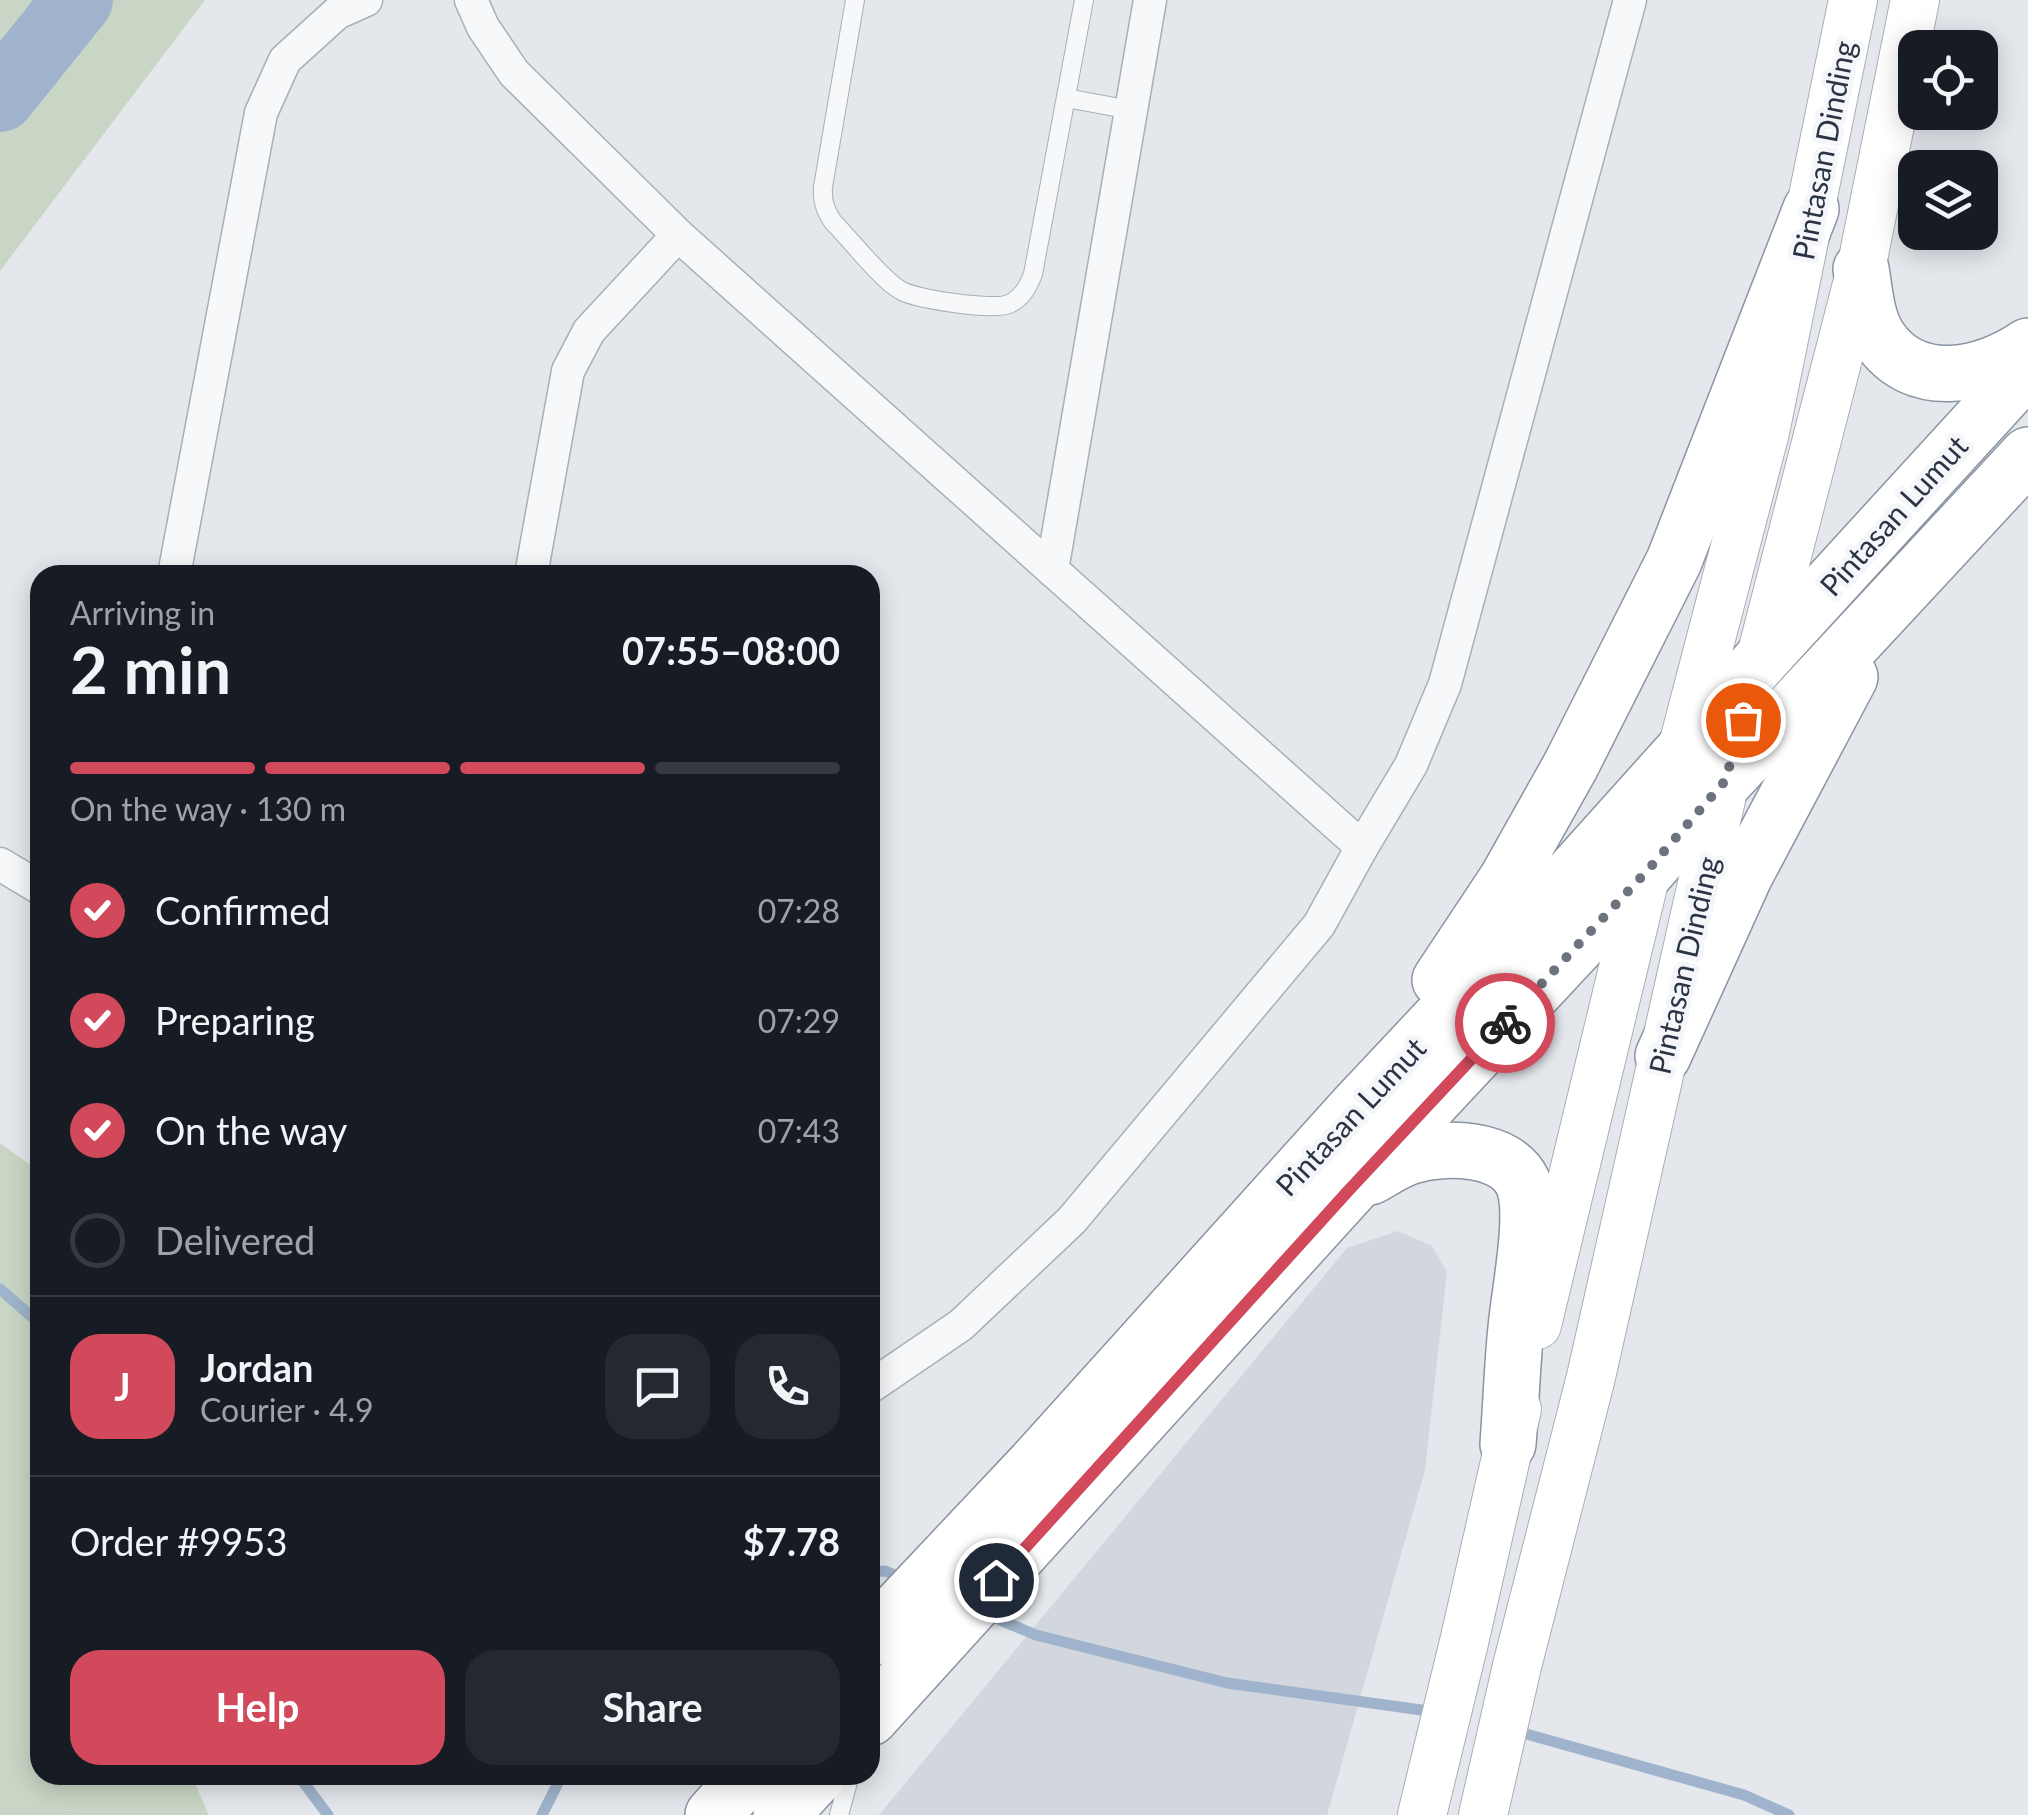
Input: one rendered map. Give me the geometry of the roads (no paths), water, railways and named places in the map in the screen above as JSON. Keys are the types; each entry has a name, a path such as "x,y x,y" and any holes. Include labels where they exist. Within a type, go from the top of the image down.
{"highway":[{"path":"1356,1108 1507,879 1632,647 1674,562 1811,209"},
{"path":"1861,269 1869,318 1879,339 1897,359 1923,372 1943,375 1990,366 2028,346"},
{"name":"Pintasan Lumut","path":"880,1630 1052,1481 1349,1190 1647,871 1761,660 2028,368"},
{"name":"Pintasan Lumut","path":"880,1709 922,1662 1052,1481 1356,1108 1507,947 1892,600 2028,455"},
{"path":"1663,1056 1744,875 1892,600"},
{"path":"1349,1190 1408,1156 1459,1149 1506,1163 1522,1182 1527,1207 1526,1238 1508,1444"},
{"path":"713,1815 740,1785"},
{"path":"781,1815 809,1785"}],"main road":[{"name":"Pintasan Dinding","path":"1761,660 1861,269 1915,0"},
{"name":"Pintasan Dinding","path":"1483,1815 1516,1666 1591,1377 1663,1056 1703,767 1765,432 1852,1"},
{"name":"Pintasan Dinding","path":"1424,1808 1647,871"}],"street":[{"path":"176,565 261,112 285,60 337,13 366,0"},
{"path":"471,0 483,27 514,72 678,235 1362,846"},
{"path":"1052,570 1150,0"},
{"path":"880,1381 961,1325 1072,1220 1319,925 1411,765 1445,684 1630,0"},
{"path":"533,565 568,370 588,331 678,235"},
{"path":"0,864 30,882"}],"lane":[{"path":"855,0 822,199 826,211 892,284 907,294 987,307 1008,306 1024,293 1034,274 1084,0"},
{"path":"1066,98 1131,110"},
{"path":"839,1815 847,1785"}],"waterway":[{"path":"0,97 78,0"},
{"path":"0,1289 30,1315"},
{"path":"880,1571 905,1579"},
{"path":"986,1614 1036,1635 1227,1683 1436,1712"},
{"path":"1512,1730 1744,1795 1789,1815"},
{"path":"306,1785 328,1815"},
{"path":"542,1815 557,1785"}]}
